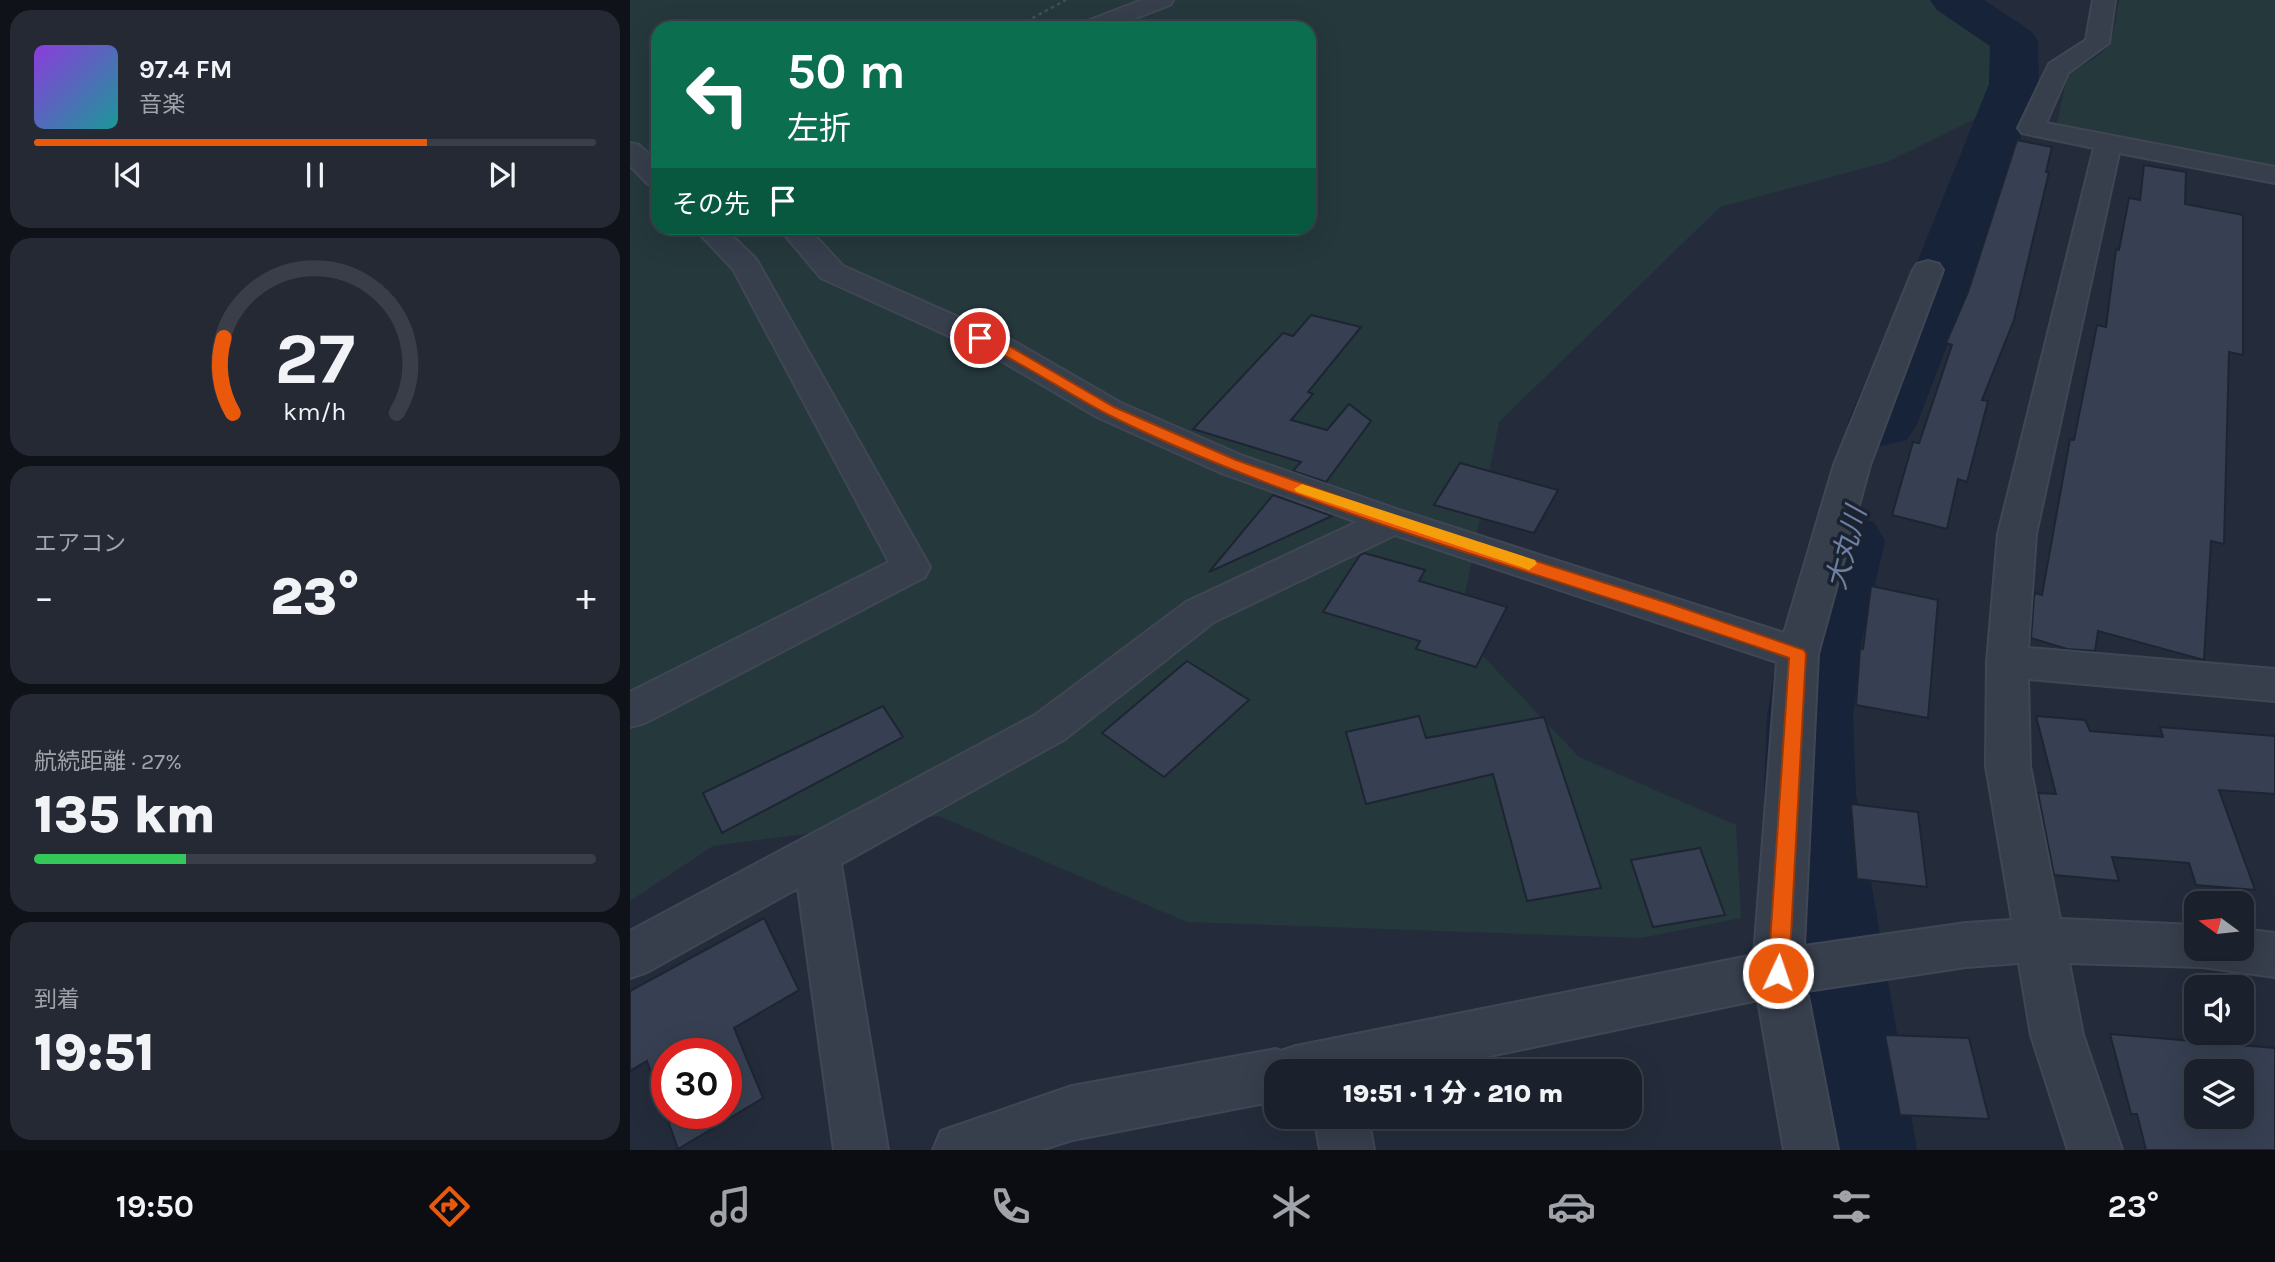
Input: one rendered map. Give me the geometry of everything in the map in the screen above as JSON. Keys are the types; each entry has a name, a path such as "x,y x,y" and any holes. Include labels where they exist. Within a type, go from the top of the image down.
{"street":[{"path":"1108,21 1162,0"},
{"path":"2104,0 2097,43 2057,69 2031,128 2275,175"},
{"path":"2095,1150 2057,1035 2008,766 2007,662 2017,534 2108,143"},
{"path":"630,151 651,171"},
{"path":"630,711 911,567 746,265 715,235"},
{"path":"799,235 832,272 1004,349 1110,410 1231,464 1392,521 1662,607 1798,654"},
{"path":"1811,1150 1813,968 1798,654 1852,465 1928,270"},
{"path":"630,956 1050,727 1200,612 1392,521"},
{"path":"2007,662 2275,685"},
{"path":"816,853 861,1150"},
{"path":"1370,1059 1813,968 1966,946 2040,940 2184,946"},
{"path":"2254,953 2275,955"},
{"path":"960,1150 1072,1114 1264,1077"},
{"path":"1343,1129 1347,1150"}],"path":[{"path":"1027,21 1066,0"}],"green space":[{"path":"630,0 1965,0 2046,84 1887,162 1720,207 1499,422 1458,630 1579,757 1736,825 1741,918 1641,938 1187,922 939,816 713,846 630,901"},
{"path":"2119,0 2275,0 2275,169 2056,128 2068,72 2094,59 2107,46 2114,28"}],"building":[{"path":"2017,140 2052,147 2046,172 2049,172 2014,320 1982,400 1988,401 1967,482 1958,479 1947,529 1892,515 1913,442 1919,443 1952,345 1946,343 1968,292"},
{"path":"2144,165 2186,172 2185,204 2243,215 2243,355 2229,352 2224,544 2211,541 2204,660 2098,631 2095,651 2067,649 2031,638 2034,597 2035,593 2042,595 2070,439 2074,440 2097,325 2106,327 2116,249 2119,250 2129,198 2140,200"},
{"path":"1311,315 1361,327 1308,392 1313,394 1291,420 1327,430 1349,404 1371,421 1326,482 1293,471 1301,462 1193,429 1283,333 1293,336"},
{"path":"1460,463 1558,490 1534,533 1434,505"},
{"path":"1273,495 1332,516 1209,572"},
{"path":"1364,553 1425,570 1419,581 1507,607 1476,667 1416,649 1420,641 1323,612 1360,555"},
{"path":"1871,586 1938,600 1928,718 1856,705 1860,648 1863,649"},
{"path":"1187,661 1249,700 1164,777 1102,733"},
{"path":"883,706 903,737 722,833 703,793"},
{"path":"1419,716 1426,738 1544,717 1601,888 1527,901 1493,774 1366,804 1346,732"},
{"path":"2036,716 2085,720 2090,731 2163,737 2160,727 2275,736 2275,794 2219,790 2255,890 2196,885 2189,863 2112,857 2119,881 2054,875 2038,793 2056,794"},
{"path":"1851,804 1918,812 1927,887 1857,879"},
{"path":"1700,848 1725,915 1653,927 1631,860"},
{"path":"764,918 799,990 734,1028 738,1038 651,1038 651,1072 647,1061 630,1071 630,991"},
{"path":"2110,1034 2184,1040 2184,1045 2275,1048 2275,1150 2146,1150 2137,1114 2131,1114"},
{"path":"1885,1035 1969,1038 1989,1119 1900,1115"},
{"path":"742,1047 763,1098 742,1111"},
{"path":"671,1129 711,1129 678,1149"}],"waterway":[{"name":"大丸川","path":"1882,424 1939,285 2014,84 2014,41 1953,0"},
{"name":"大丸川","path":"1847,541 1820,643 1810,716 1810,794 1861,1150"}],"slow traffic":[{"path":"1302,489 1392,521 1529,564"}],"route":[{"path":"980,338 1110,410 1231,464 1392,521 1662,607 1798,654 1778,973"}]}
